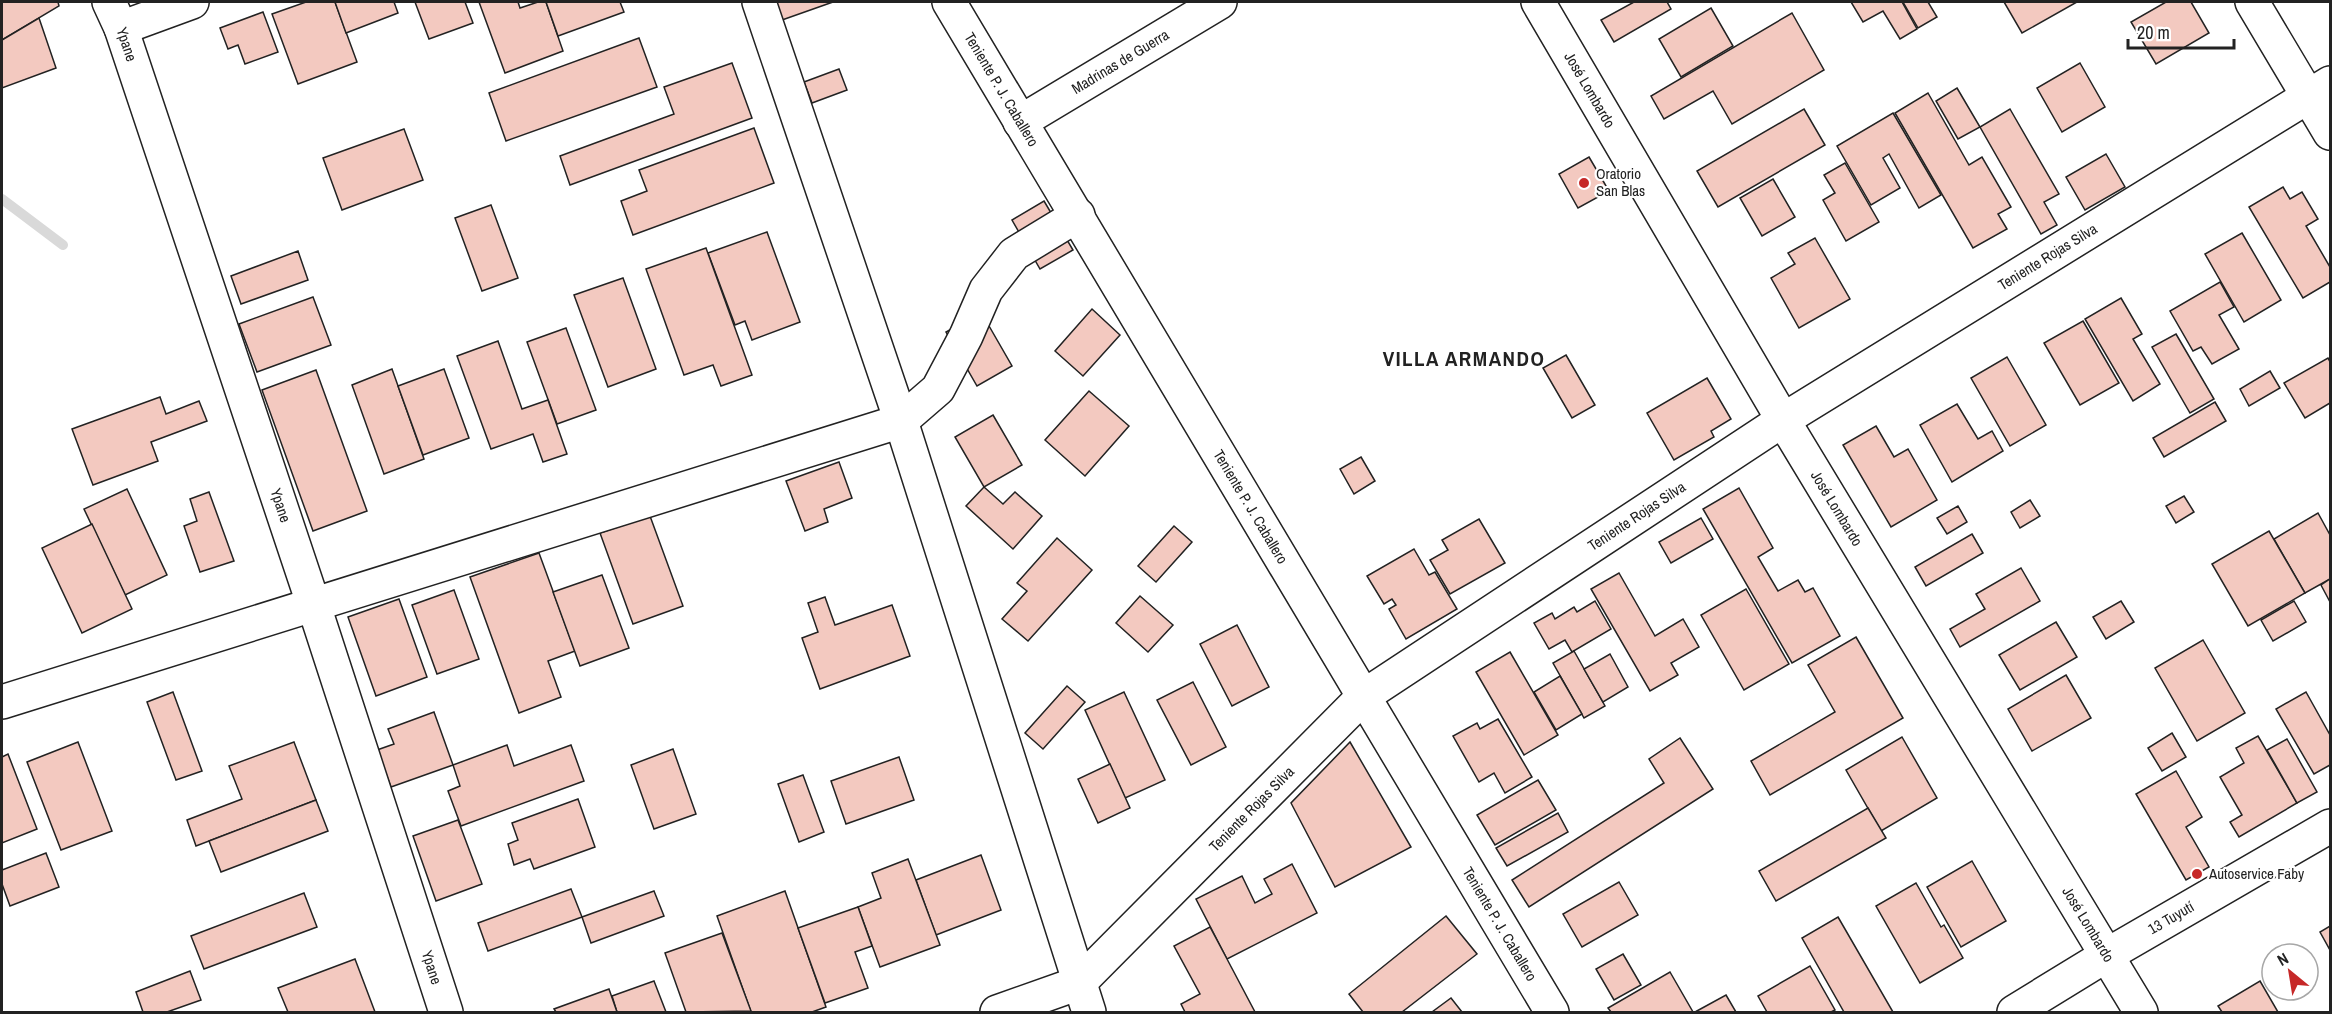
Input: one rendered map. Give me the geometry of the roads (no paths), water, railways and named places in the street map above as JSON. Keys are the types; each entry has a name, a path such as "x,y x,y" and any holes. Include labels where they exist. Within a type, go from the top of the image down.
{"street":[{"path":"115,15 192,2"},
{"path":"759,2 901,421 1084,998"},
{"name":"Teniente P. J. Caballero","path":"949,2 1552,1012"},
{"name":"Madrinas de Guerra","path":"1020,122 1220,2"},
{"name":"José Lombardo","path":"1538,2 1783,420 2141,1012"},
{"path":"2252,2 2320,90 2331,133"},
{"name":"Ypane","path":"115,15 314,606 446,1012"},
{"name":"Teniente Rojas Silva","path":"997,1012 1084,998 1364,696 1783,420 2320,90"},
{"path":"2,702 901,421 938,389 987,290 1014,254 1078,215"},
{"name":"13 Tuyutí","path":"2014,1012 2107,955 2331,826"}],"waterway":[{"path":"2,199 63,245"}],"place":[{"name":"Oratorio San Blas","path":"1584,183"},
{"name":"Autoservice Faby","path":"2197,874"}],"district":[{"name":"VILLA ARMANDO","path":"1464,359"}]}
